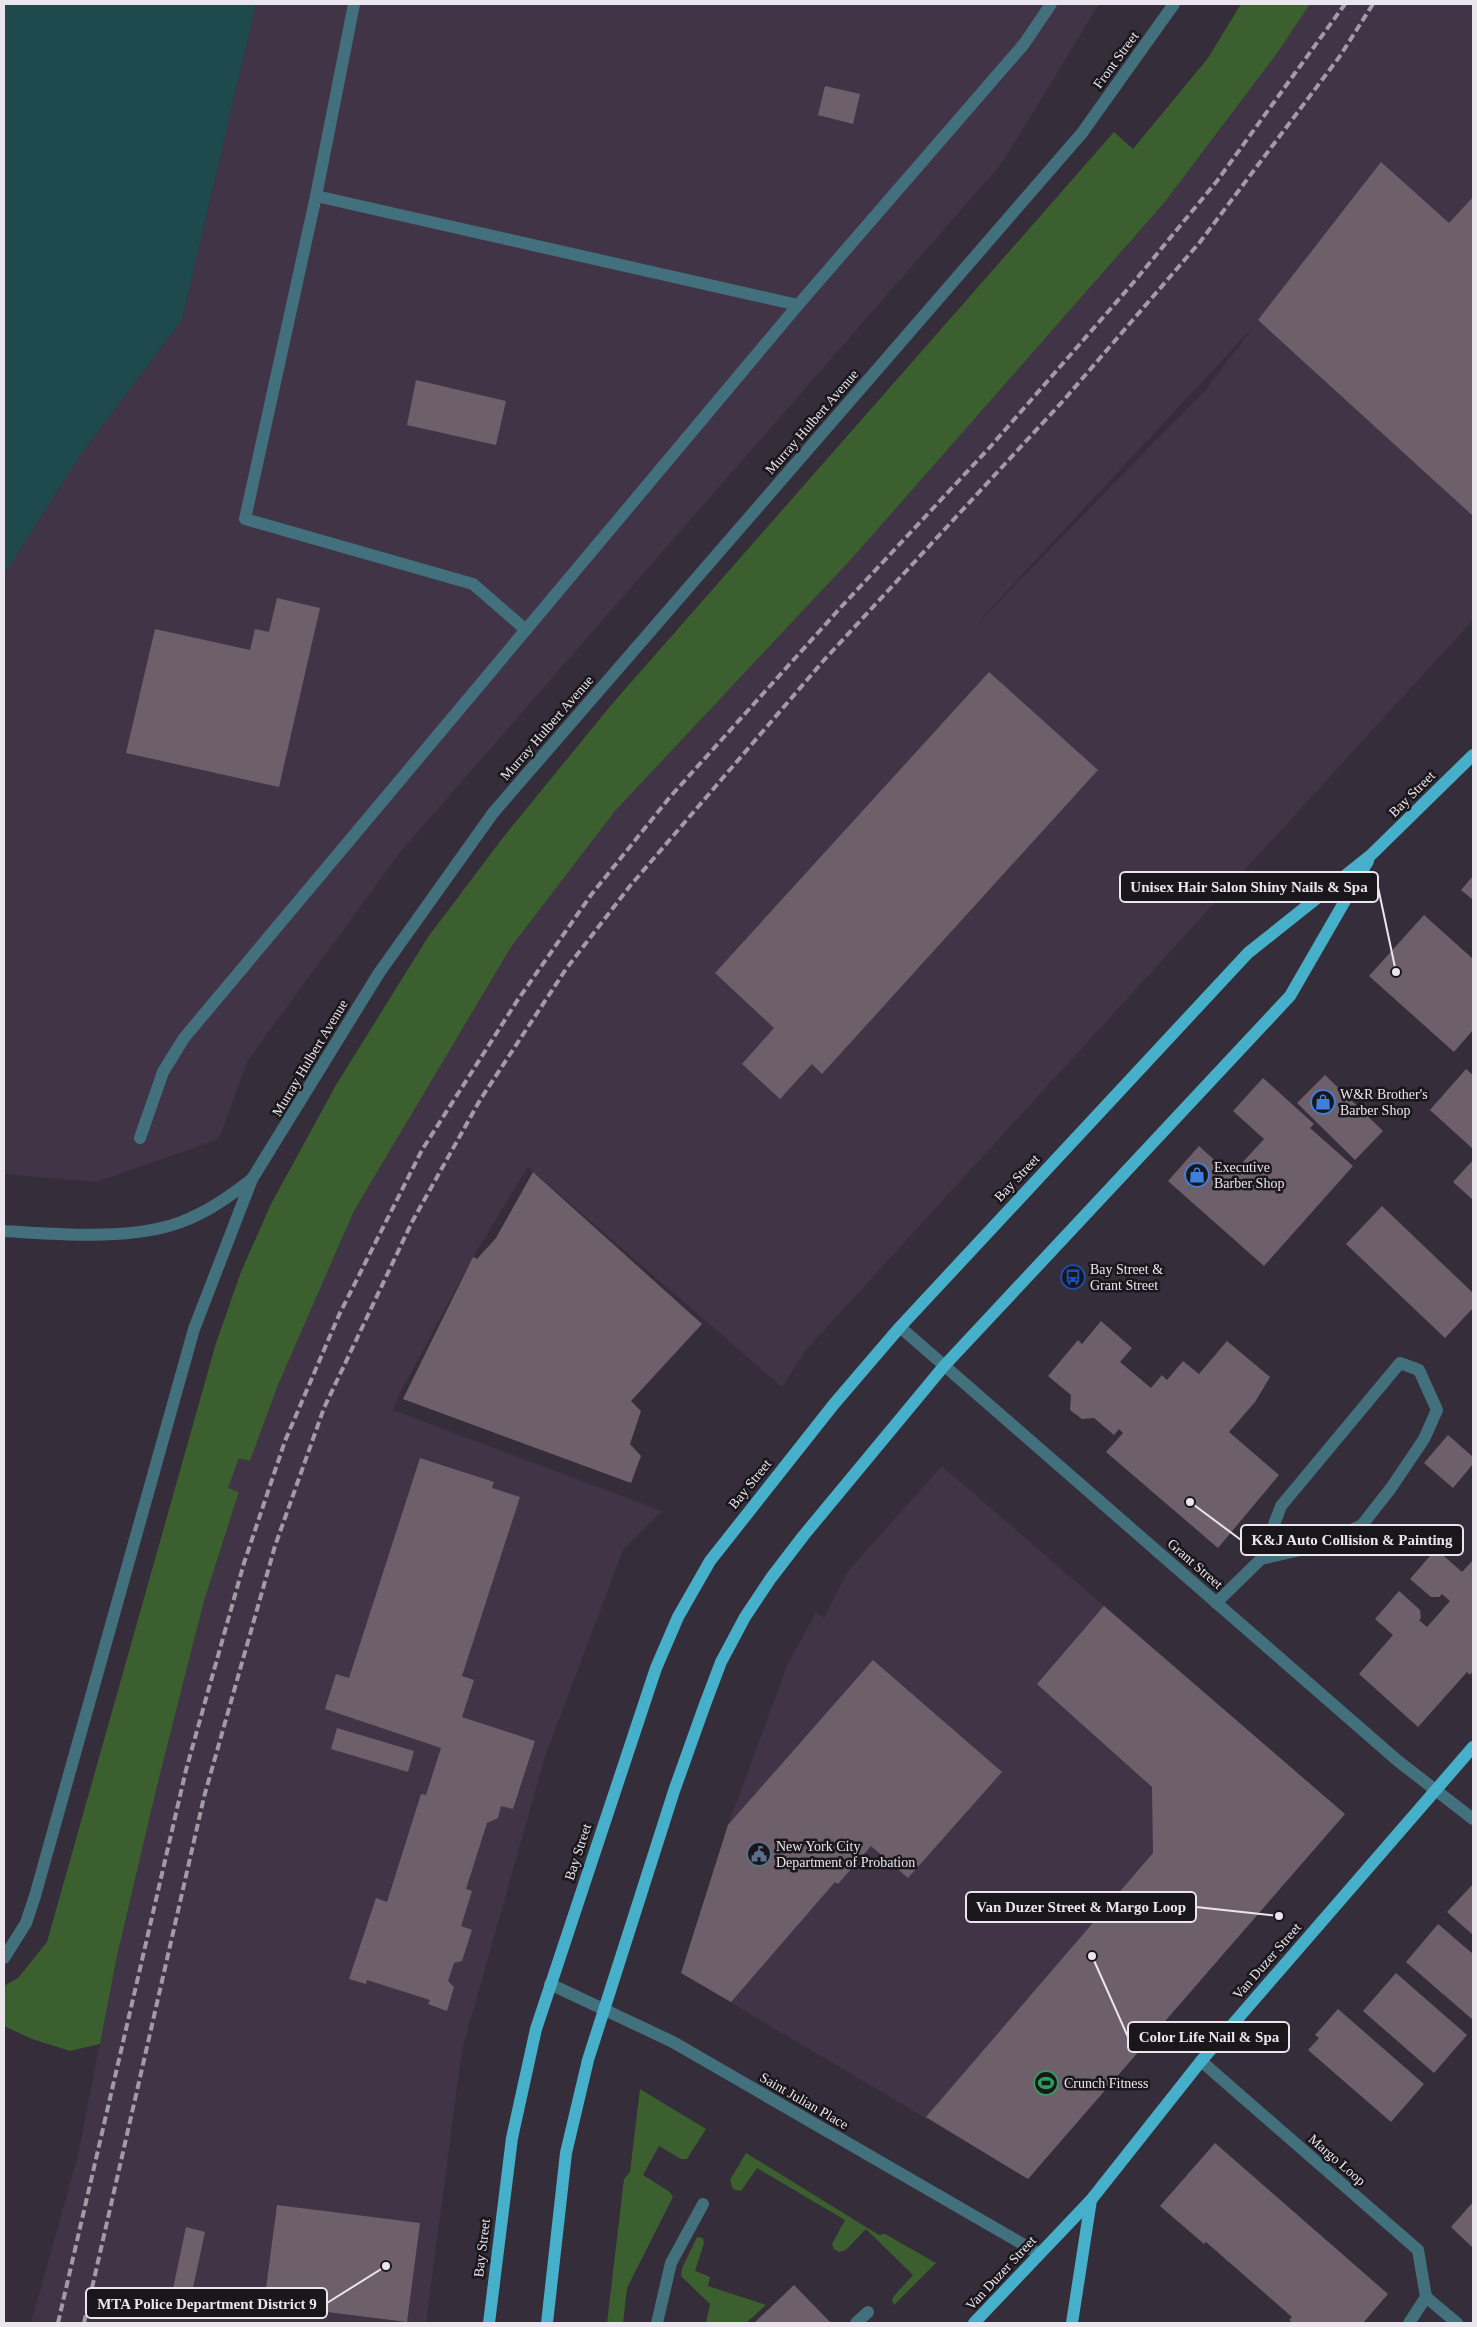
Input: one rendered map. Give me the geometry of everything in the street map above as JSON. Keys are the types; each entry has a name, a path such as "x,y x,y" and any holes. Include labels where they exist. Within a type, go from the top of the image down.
{"main road":[{"name":"Bay Street","path":"489,2323 512,2138 529,2057 550,1984 647,1692 678,1617 710,1561 834,1404 900,1327 1248,953 1371,855 1473,755"},
{"name":"Bay Street","path":"547,2323 566,2153 575,2108 604,2010 680,1775 713,1681 732,1641 753,1604 785,1559 944,1366 1290,996 1371,855"},
{"name":"Van Duzer Street","path":"974,2323 1038,2253 1091,2200 1201,2061 1473,1747"},
{"name":"Van Duzer Street","path":"1072,2323 1091,2200"}],"street":[{"path":"354,4 316,196 245,519 472,584 526,630"},
{"path":"140,1138 163,1072 184,1038 798,305 1024,44 1051,4"},
{"name":"Front Street","path":"1082,133 1174,4"},
{"name":"Murray Hulbert Avenue","path":"4,1230 63,1235 132,1233 180,1222 223,1201 252,1178 379,973 493,813 1082,133"},
{"path":"316,196 798,305"},
{"path":"4,1958 26,1923 35,1896 194,1329 252,1178"},
{"name":"Grant Street","path":"900,1327 1398,1761 1473,1819"},
{"path":"1216,1603 1261,1559 1281,1506 1400,1363 1419,1370 1437,1410 1418,1447 1391,1488 1362,1525 1314,1546 1261,1559"},
{"name":"Saint Julian Place","path":"550,1984 673,2042 1038,2253"},
{"name":"Margo Loop","path":"1201,2061 1418,2250 1426,2297"},
{"path":"657,2323 671,2263 703,2204"},
{"path":"1409,2323 1426,2297 1456,2323"},
{"path":"856,2323 868,2312"}],"shaded area":[{"path":"4,4 256,4 182,320 79,457 4,575"},
{"path":"256,4 1099,4 1002,163 401,851 248,1060 219,1139 97,1182 4,1174 4,575 79,457 182,320"},
{"path":"1310,4 1473,4 1473,620 806,1350 782,1387 528,1167 473,1257 399,1395 393,1410 662,1511 623,1550 545,1757 462,2050 426,2323 31,2323 78,2155 117,1956 157,1786 204,1601 239,1493 228,1488 239,1457 250,1461 278,1385 354,1211 511,947 615,811 855,555 1164,203 1278,52","holes":["1254,326 1207,388 981,620"]},
{"path":"942,1466 1345,1814 1028,2179 681,1973 728,1825 788,1663 816,1612 824,1618 848,1571"}],"green space":[{"path":"1241,4 1310,4 1278,52 1164,203 855,555 615,811 511,947 354,1211 278,1385 250,1461 239,1458 228,1488 239,1492 204,1601 157,1786 117,1956 100,2044 70,2051 32,2039 4,2026 4,1986 18,1978 47,1942 216,1343 241,1272 271,1204 336,1085 428,937 505,835 612,704 1114,132 1133,149 1208,58"},
{"path":"640,2089 706,2129 687,2159 681,2159 659,2146 643,2175 670,2192 673,2197 627,2288 623,2323 607,2323 624,2179 630,2172"},
{"path":"746,2153 879,2235 885,2234 936,2263 894,2305 892,2300 894,2296 913,2275 866,2229 846,2250 839,2252 834,2249 832,2244 845,2220 757,2168 741,2191 733,2189 730,2180"},
{"path":"697,2237 703,2238 704,2243 695,2271 710,2277 708,2286 766,2305 746,2323 706,2323 710,2304 681,2276 682,2268"}],"building":[{"path":"825,86 860,94 853,124 818,115"},
{"path":"1381,162 1449,223 1473,197 1473,516 1258,320"},
{"path":"416,380 506,401 496,445 407,425"},
{"path":"277,598 320,608 279,787 126,753 155,629 250,650 255,629 269,632"},
{"path":"989,672 1098,770 822,1074 812,1064 780,1099 742,1064 774,1028 715,973"},
{"path":"1473,876 1473,900 1461,890"},
{"path":"1424,915 1473,959 1473,1030 1454,1052 1369,976"},
{"path":"1466,1069 1473,1075 1473,1149 1430,1110"},
{"path":"1325,1075 1383,1131 1355,1160 1297,1103"},
{"path":"1263,1078 1314,1124 1310,1128 1353,1166 1264,1266 1168,1181 1199,1146 1231,1175 1264,1139 1233,1111"},
{"path":"1473,1160 1473,1200 1453,1182"},
{"path":"533,1172 702,1324 631,1401 641,1411 630,1444 641,1456 631,1483 403,1399 473,1257 477,1259 496,1238"},
{"path":"1382,1206 1473,1293 1473,1308 1445,1338 1346,1244"},
{"path":"1101,1321 1132,1348 1120,1362 1151,1388 1162,1375 1167,1380 1183,1361 1199,1374 1227,1341 1270,1377 1255,1402 1229,1432 1279,1475 1218,1548 1106,1452 1123,1433 1119,1429 1114,1435 1094,1418 1082,1419 1070,1410 1071,1395 1048,1376 1078,1340 1082,1344"},
{"path":"1448,1435 1473,1457 1473,1464 1453,1488 1424,1463"},
{"path":"420,1458 494,1482 492,1488 520,1497 462,1676 474,1680 462,1717 535,1741 513,1809 501,1806 498,1818 487,1823 466,1889 472,1891 461,1926 472,1930 462,1961 454,1963 448,1981 454,1987 447,2011 428,2004 430,2000 367,1980 366,1984 349,1979 376,1898 387,1902 421,1794 426,1795 441,1748 325,1709 336,1674 349,1678"},
{"path":"1436,1549 1462,1572 1473,1560 1473,1671 1470,1675 1467,1672 1418,1727 1359,1674 1393,1635 1375,1619 1399,1591 1420,1610 1421,1618 1419,1620 1427,1627 1450,1601 1442,1594 1439,1597 1431,1597 1410,1579"},
{"path":"1104,1606 1345,1814 1028,2179 926,2117 1153,1853 1152,1787 1037,1684"},
{"path":"873,1660 1002,1772 908,1878 871,1846 838,1884 835,1882 731,2002 681,1973 728,1825"},
{"path":"337,1728 414,1751 408,1772 331,1749"},
{"path":"1473,1884 1473,1935 1447,1912"},
{"path":"1438,1924 1473,1954 1473,2020 1406,1962"},
{"path":"1396,1973 1467,2035 1434,2073 1363,2011"},
{"path":"1338,2009 1424,2084 1391,2122 1308,2050 1319,2038 1315,2035"},
{"path":"1215,2143 1388,2294 1363,2323 1293,2323 1289,2320 1292,2317 1206,2242 1204,2244 1160,2206"},
{"path":"1473,2202 1473,2248 1451,2227"},
{"path":"277,2205 420,2223 407,2322 264,2304"},
{"path":"186,2227 205,2232 189,2306 170,2303"},
{"path":"794,2285 831,2323 754,2323"}],"railway":[{"path":"58,2323 186,1770 244,1563 285,1441 339,1315 422,1150 517,1001 591,895 670,797 842,606 991,446 1133,283 1217,181 1345,4"},
{"path":"84,2323 204,1797 275,1546 324,1408 412,1222 480,1100 566,969 630,886 825,659 1063,401 1200,242 1340,56 1373,4"}],"place":[{"name":"Unisex Hair Salon Shiny Nails & Spa","path":"1396,972"},
{"name":"W&R Brother's Barber Shop","path":"1323,1102"},
{"name":"Executive Barber Shop","path":"1197,1175"},
{"name":"Bay Street & Grant Street","path":"1073,1277"},
{"name":"K&J Auto Collision & Painting","path":"1190,1502"},
{"name":"New York City Department of Probation","path":"759,1854"},
{"name":"Van Duzer Street & Margo Loop","path":"1279,1916"},
{"name":"Color Life Nail & Spa","path":"1092,1956"},
{"name":"Crunch Fitness","path":"1046,2083"},
{"name":"MTA Police Department District 9","path":"386,2266"}]}
